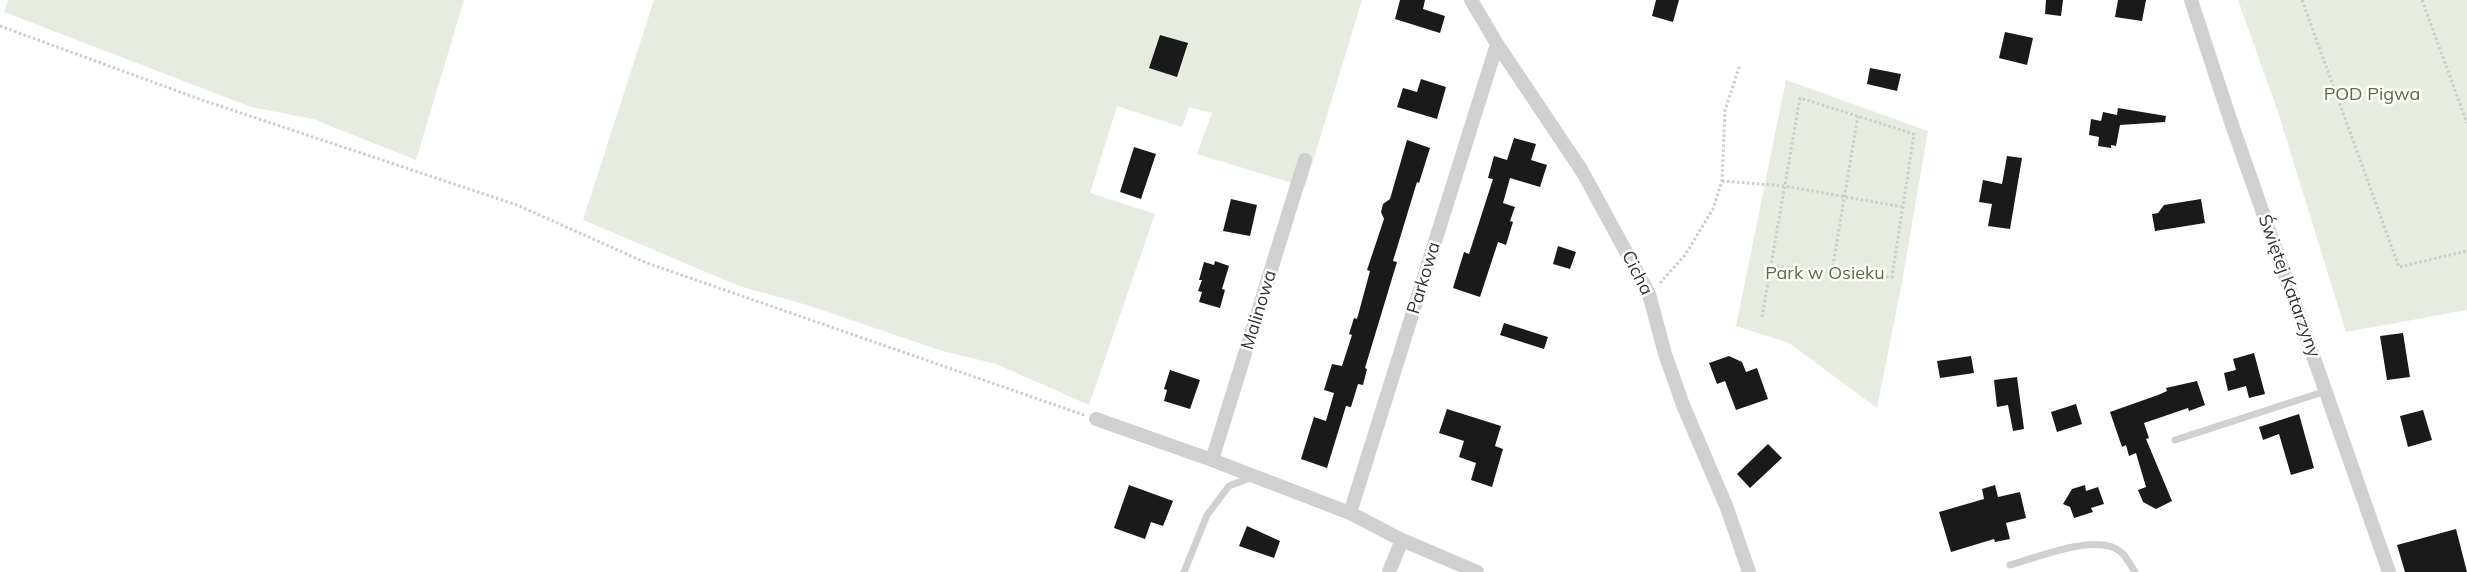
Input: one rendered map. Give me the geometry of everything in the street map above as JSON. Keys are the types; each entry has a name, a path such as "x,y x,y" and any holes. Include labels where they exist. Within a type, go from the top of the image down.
{"street":[{"name":"Cicha","path":"1471,0 1497,44 1582,171 1649,294 1683,405 1727,508 1749,572"},
{"name":"Świętej Katarzyny","path":"2191,0 2230,119 2389,572"},
{"name":"Parkowa","path":"1350,513 1497,44"},
{"name":"Malinowa","path":"1212,460 1305,160"},
{"path":"1096,419 1212,460 1350,513 1402,540 1476,572"},
{"path":"1389,572 1402,540"}],"lane":[{"path":"2175,440 2326,391"},
{"path":"1184,572 1207,515 1218,500 1229,486 1255,476"},
{"path":"2010,565 2086,544 2104,545 2121,552 2136,572"}],"path":[{"path":"2302,0 2399,267 2467,251"},
{"path":"2422,0 2467,123"},
{"path":"0,26 199,99 517,204 647,263 1096,419"},
{"path":"1649,294 1685,255 1713,209 1722,181 1724,110 1740,65"},
{"path":"1762,317 1770,266 1800,98 1914,134 1892,277 1770,266"},
{"path":"1832,271 1858,115"},
{"path":"1722,181 1784,186 1903,207"}],"green space":[{"path":"8,0 464,0 416,160 313,119 251,107 4,12"},
{"path":"654,0 1362,0 1305,187 1197,154 1212,113 1189,107 1182,127 1117,106 1090,193 1155,214 1089,405 996,364 942,351 807,305 739,286 583,220"},
{"name":"POD Pigwa","path":"2238,0 2467,0 2467,310 2346,332 2278,112"},
{"name":"Park w Osieku","path":"1786,80 1928,131 1902,282 1877,408 1789,343 1736,326"}],"building":[{"path":"1400,0 1425,0 1423,9 1445,16 1440,33 1395,19"},
{"path":"1656,0 1679,0 1673,22 1652,16"},
{"path":"2046,0 2063,0 2061,16 2045,14"},
{"path":"2118,0 2146,0 2142,21 2115,17"},
{"path":"2005,32 2033,38 2027,65 1999,58"},
{"path":"1160,35 1188,43 1177,77 1149,68"},
{"path":"1870,68 1901,74 1897,91 1867,84"},
{"path":"1421,79 1446,87 1437,119 1397,107 1403,88 1417,92"},
{"path":"2118,108 2166,116 2165,122 2120,125 2116,146 2111,145 2111,148 2098,146 2099,137 2089,135 2091,119 2101,121 2103,112 2117,115"},
{"path":"1514,138 1536,144 1531,160 1547,165 1540,187 1510,178 1503,203 1515,207 1510,221 1513,222 1506,245 1498,242 1480,297 1453,288 1464,252 1469,254 1493,179 1488,178 1494,156 1507,160"},
{"path":"1407,140 1430,148 1419,183 1417,182 1393,261 1397,262 1365,368 1367,369 1363,385 1358,384 1351,407 1346,406 1327,468 1301,459 1314,417 1326,421 1334,393 1324,390 1332,364 1342,366 1352,335 1349,334 1354,318 1357,319 1370,271 1367,270 1384,219 1381,212 1383,204 1390,199"},
{"path":"1134,147 1156,154 1141,199 1120,192"},
{"path":"2007,156 2022,158 2010,229 1988,226 1992,204 1979,202 1983,180 2002,184"},
{"path":"1231,199 1257,205 1250,236 1223,231"},
{"path":"2201,199 2205,223 2155,231 2152,214 2158,213 2164,205"},
{"path":"1558,246 1576,252 1570,269 1553,264"},
{"path":"1215,261 1229,266 1222,289 1225,290 1220,308 1199,302 1202,292 1198,291 1202,280 1199,280 1204,262 1214,265"},
{"path":"1504,323 1548,337 1544,349 1500,335"},
{"path":"2403,333 2410,377 2387,380 2380,336"},
{"path":"2254,353 2265,394 2249,398 2246,386 2228,391 2224,373 2236,370 2233,359"},
{"path":"1729,356 1742,362 1746,372 1757,368 1768,399 1736,410 1725,381 1717,384 1709,363"},
{"path":"1971,356 1974,373 1940,378 1937,361"},
{"path":"1170,370 1200,380 1190,409 1164,401 1167,390 1164,389"},
{"path":"2017,377 2024,429 2013,431 2008,405 1997,407 1994,380"},
{"path":"2197,381 2205,405 2189,411 2188,408 2144,423 2149,438 2146,439 2172,501 2156,509 2143,502 2138,490 2146,487 2136,453 2129,456 2126,445 2122,447 2110,412 2158,395 2167,391 2166,388"},
{"path":"2076,404 2082,424 2057,432 2051,412"},
{"path":"1447,409 1501,426 1495,446 1503,449 1492,487 1471,480 1476,463 1459,457 1464,441 1439,433"},
{"path":"2423,410 2432,440 2408,447 2400,416"},
{"path":"2299,414 2314,468 2291,475 2279,434 2263,440 2259,427"},
{"path":"1768,444 1782,458 1750,488 1737,474"},
{"path":"1129,485 1173,501 1163,526 1151,522 1145,539 1114,528"},
{"path":"1995,485 1998,497 2020,492 2026,518 2006,523 2010,539 1995,542 1994,539 1951,552 1939,512 1984,499 1982,489"},
{"path":"2085,485 2086,491 2098,487 2104,504 2091,508 2093,512 2074,518 2070,507 2063,504 2072,489"},
{"path":"1247,526 1280,541 1274,558 1239,546"},
{"path":"2456,529 2467,572 2405,572 2397,545"}]}
